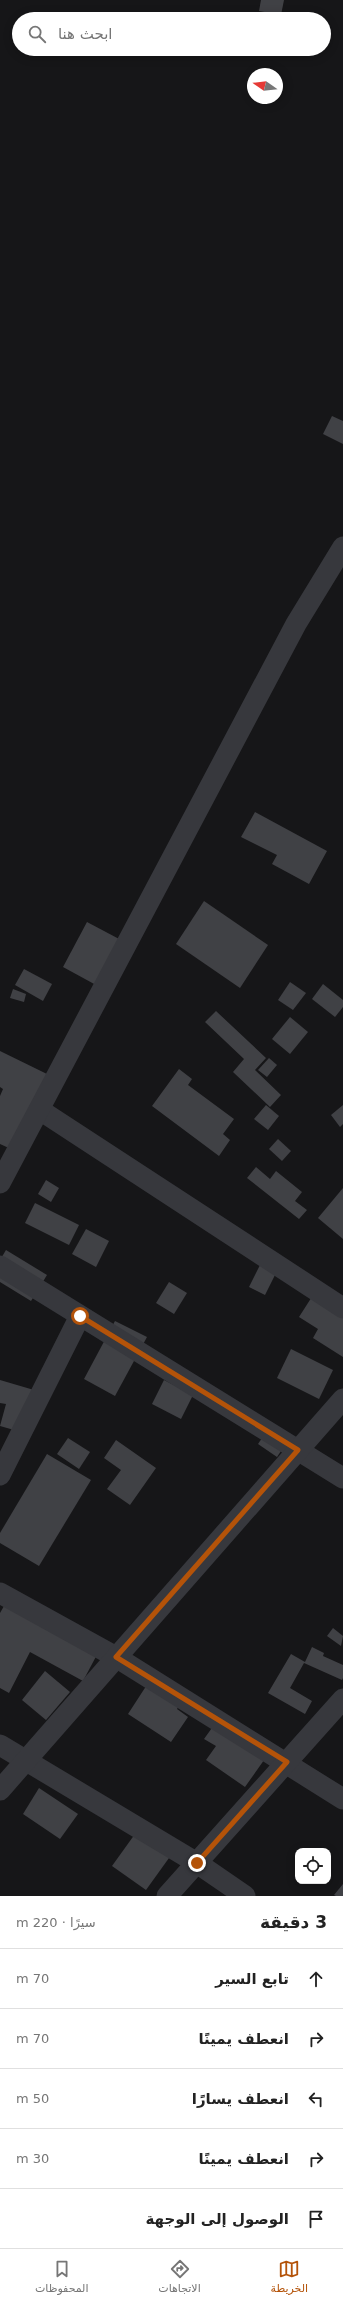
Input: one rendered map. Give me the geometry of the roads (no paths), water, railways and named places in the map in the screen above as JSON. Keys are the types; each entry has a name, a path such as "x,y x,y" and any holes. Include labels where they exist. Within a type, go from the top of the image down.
{"street":[{"path":"0,1183 296,624 343,547"},
{"path":"40,1110 343,1308"},
{"path":"0,1266 343,1478"},
{"path":"0,1475 80,1316"},
{"path":"0,1790 343,1399"},
{"path":"0,1593 116,1657 287,1762 343,1799"},
{"path":"167,1896 343,1699"},
{"path":"0,1745 27,1759 197,1863 245,1896"}]}
